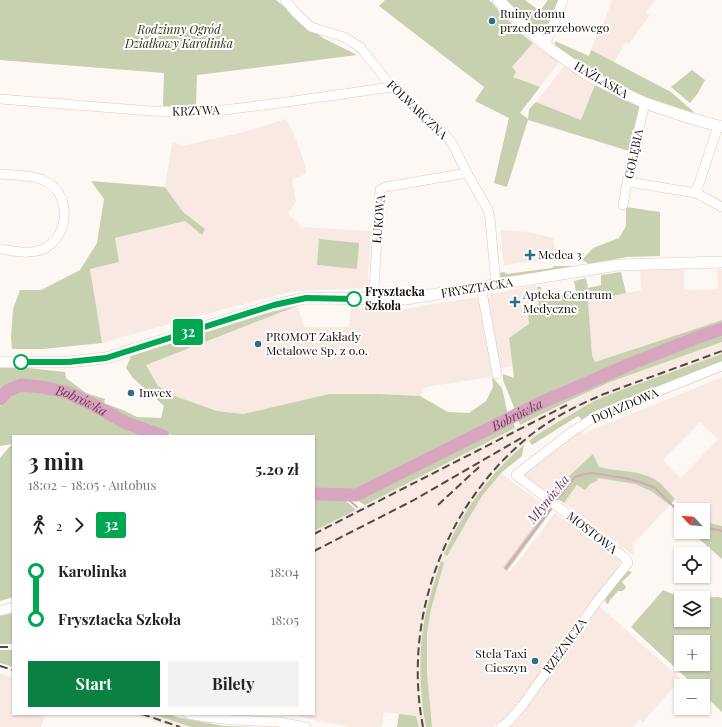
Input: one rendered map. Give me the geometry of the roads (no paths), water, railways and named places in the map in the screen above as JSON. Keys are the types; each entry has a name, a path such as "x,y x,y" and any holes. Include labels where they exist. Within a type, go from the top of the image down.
{"street":[{"name":"FOLWARCZNA","path":"286,0 296,13 312,27 344,37 360,47 392,87 432,122 453,145 488,210 496,285"},
{"name":"HAŻLASKA","path":"498,0 545,44 586,74 645,104 720,126"},
{"path":"545,44 563,0"},
{"name":"KRZYWA","path":"0,99 151,111 195,112 224,110 392,87"},
{"name":"GOŁĘBIA","path":"623,205 631,161 645,104"},
{"path":"696,193 720,126"},
{"name":"ŁUKOWA","path":"374,288 380,190 385,187 467,173"},
{"path":"0,174 32,177 44,180 53,186 61,196 65,212 64,223 59,234 56,239 46,246 26,252 0,249"},
{"path":"628,182 696,193 722,207"},
{"name":"FRYSZTACKA","path":"0,362 68,362 106,358 274,305 306,298 406,299 618,265 722,262"},
{"path":"481,287 496,374"},
{"name":"DOJAZDOWA","path":"516,475 570,433 598,415 722,366"},
{"name":"MOSTOWA","path":"516,475 624,557 628,563"},
{"name":"RZEŹNICZA","path":"501,727 509,721 522,706 598,600 628,563"},
{"path":"0,611 12,607"},
{"path":"194,715 206,717 234,717 279,722 306,727"}],"waterway":[{"name":"Bobrówka","path":"315,494 356,495 538,404 635,362 722,329"},
{"name":"Bobrówka","path":"0,399 7,391 21,385 42,387 66,392 90,403 126,423 160,435"},
{"name":"Młynówka","path":"555,502 575,477 592,473 625,478 655,488 674,507"},
{"name":"Młynówka","path":"343,495 357,507"},
{"name":"Młynówka","path":"506,568 553,506"},
{"name":"Młynówka","path":"710,528 722,531"}],"railway":[{"path":"423,727 418,686 419,645 425,605 437,566 454,528 475,494 501,462 532,434 558,417 604,394 722,351"},
{"path":"315,533 569,404"},
{"path":"315,550 412,501 523,437"},
{"path":"438,505 479,467"},
{"path":"0,647 12,647"},
{"path":"0,666 12,670"},
{"path":"145,715 180,727"}],"place":[{"name":"Ruiny domu przedpogrzebowego","path":"492,21"},
{"name":"Medea 3","path":"530,255"},
{"name":"Frysztacka Szkoła","path":"354,299"},
{"name":"Apteka Centrum Medyczne","path":"515,302"},
{"name":"PROMOT Zakłady Metalowe Sp. z o.o.","path":"258,344"},
{"name":"Inwex","path":"131,393"},
{"name":"Stela Taxi Cieszyn","path":"535,661"}],"park label":[{"name":"Rodzinny Ogród Działkowy Karolinka","path":"179,37"}]}
